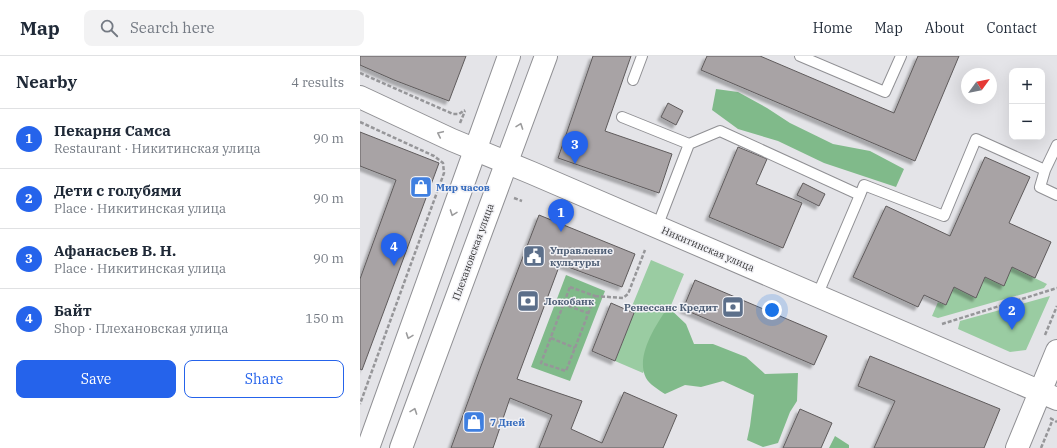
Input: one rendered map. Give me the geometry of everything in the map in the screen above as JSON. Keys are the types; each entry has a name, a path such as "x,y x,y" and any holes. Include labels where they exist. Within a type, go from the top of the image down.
{"street":[{"path":"368,448 509,56"},
{"name":"Плехановская улица","path":"401,448 546,56"},
{"name":"Никитинская улица","path":"360,97 475,150 817,296 1050,404"},
{"path":"1017,448 1050,404 1057,351"}],"lane":[{"path":"633,80 642,56"},
{"path":"800,56 885,92 901,56"},
{"path":"622,117 689,144 720,131 860,195"},
{"path":"817,296 864,185 944,216 976,139 1045,170"},
{"path":"657,227 689,144"},
{"path":"1057,145 1045,170 1040,187 1057,195"}],"path":[{"path":"360,73 453,114 459,114 465,110 458,126"},
{"path":"360,122 434,156 443,163"},
{"path":"360,404 444,173 443,163 445,157"},
{"path":"510,197 522,200"},
{"path":"595,296 566,371 541,363 570,287 595,296 623,298 628,294 645,250"},
{"path":"942,324 1057,288"},
{"path":"563,304 588,313"},
{"path":"551,338 575,348"},
{"path":"1041,448 1050,404"}],"green space":[{"path":"716,89 738,92 790,123 833,144 870,151 904,169 896,187 824,163 778,141 738,129 712,110"},
{"path":"651,260 684,274 643,373 615,361 634,313 630,311"},
{"path":"1012,267 1047,284 1044,288 938,318 932,316 938,302 946,305 954,287 976,297 985,277 1004,285"},
{"path":"566,275 605,291 570,381 531,367"},
{"path":"1050,296 1026,350 1010,352 958,329 960,321"},
{"path":"668,307 686,324 694,344 713,344 746,357 765,374 798,373 797,401 790,412 778,443 763,447 747,440 754,395 723,381 701,387 685,385 665,394 654,387 647,380 643,369 645,351 648,341"},
{"path":"835,436 849,445 849,448 829,448"}],"building":[{"path":"360,56 466,56 449,101 360,65"},
{"path":"593,56 631,56 605,131 672,154 659,193 558,158"},
{"path":"707,56 760,56 894,113 918,56 959,56 915,161 701,70"},
{"path":"668,103 683,111 676,125 661,117"},
{"path":"360,132 439,163 362,370 360,369 360,279 396,180 360,166"},
{"path":"738,147 767,159 756,184 802,203 783,248 709,217"},
{"path":"985,157 1030,177 1009,223 1051,242 1035,278 1012,267 1004,286 985,277 976,298 954,287 946,305 924,295 918,307 853,277 886,206 950,236"},
{"path":"803,183 825,194 819,206 797,195"},
{"path":"539,215 635,254 622,287 560,264 517,379 582,401 571,429 602,443 624,392 677,415 663,448 539,448 552,415 510,398 493,448 451,448"},
{"path":"695,280 827,336 814,365 683,309"},
{"path":"611,303 634,313 615,361 592,351"},
{"path":"870,356 1000,409 984,448 874,448 895,401 858,386"},
{"path":"800,409 832,423 821,448 783,448"}],"place":[{"name":"Афанасьев В. Н.","path":"575,164"},
{"name":"Мир часов","path":"421,187"},
{"name":"Пекарня Самса","path":"561,232"},
{"name":"Управление культуры","path":"534,256"},
{"name":"Байт","path":"394,266"},
{"name":"Локобанк","path":"528,301"},
{"name":"Ренессанс Кредит","path":"733,307"},
{"name":"Дети с голубями","path":"1012,330"},
{"name":"7 Дней","path":"474,422"}]}
